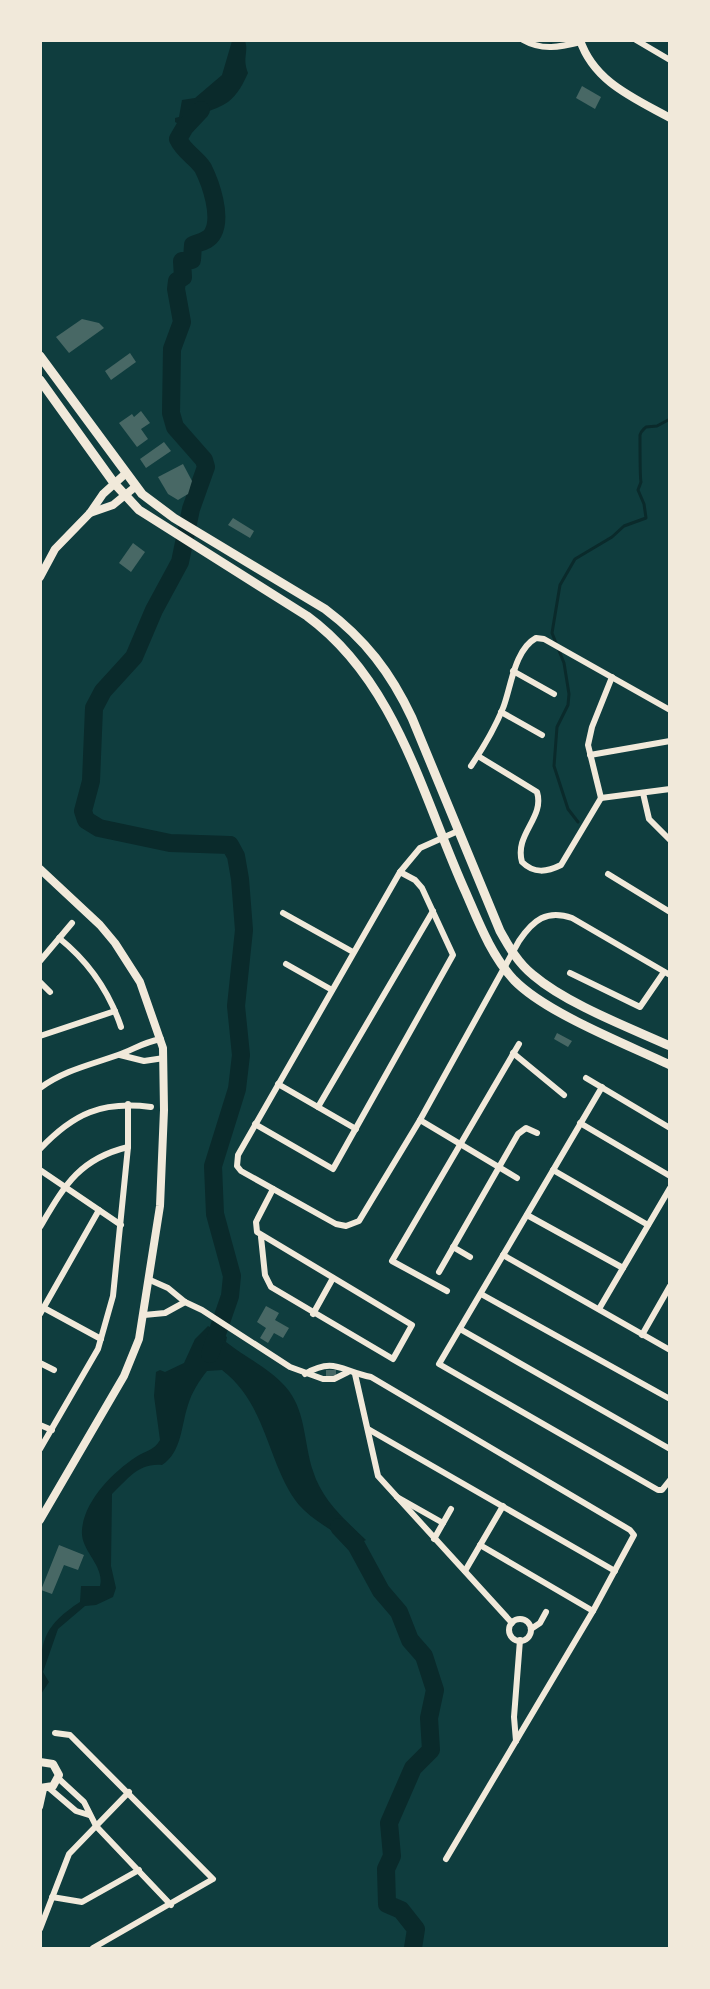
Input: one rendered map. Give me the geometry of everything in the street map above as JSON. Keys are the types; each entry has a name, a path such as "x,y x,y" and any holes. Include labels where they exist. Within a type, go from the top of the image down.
{"main road":[{"path":"40,356 135,487 174,518 326,609 372,651 400,692 500,931 513,953 532,975 551,988 669,1046"},
{"path":"40,380 114,483 139,510 167,530 308,616 328,631 358,663 377,688 396,726 487,941 504,969 542,1002 669,1065"},
{"path":"55,399 66,392"}],"street":[{"path":"523,40 533,46 549,48 581,41 596,69 606,80 669,118"},
{"path":"636,40 669,60"},
{"path":"40,577 55,549 90,513 103,494 124,474"},
{"path":"90,513 113,505 135,487"},
{"path":"471,766 501,712 513,671 532,640 544,639 669,710"},
{"path":"513,671 554,694"},
{"path":"478,756 537,792 539,807 520,845 522,862 528,868 543,871 561,865 601,798 590,755 589,736 612,677"},
{"path":"501,712 542,735"},
{"path":"590,755 669,741"},
{"path":"601,798 669,789"},
{"path":"643,793 649,819 669,840"},
{"path":"458,831 414,852 400,872 237,1155 237,1166 336,1224 353,1225 364,1216 513,953 534,922 540,917 557,914 572,918 667,972 640,1008 570,973"},
{"path":"40,869 115,943 140,982 161,1039 164,1058 162,1172 150,1280 135,1351 124,1376 40,1520"},
{"path":"255,1124 333,1169 356,1130 453,955 419,883 400,872"},
{"path":"608,874 669,912"},
{"path":"318,1107 433,910"},
{"path":"283,913 353,952"},
{"path":"40,961 72,923"},
{"path":"59,938 93,971 121,1027"},
{"path":"286,964 332,990"},
{"path":"40,982 50,992"},
{"path":"40,1036 115,1011"},
{"path":"40,1088 76,1067 120,1055 140,1043 161,1039"},
{"path":"447,1292 393,1261 459,1143 519,1044"},
{"path":"513,1053 564,1095"},
{"path":"120,1055 144,1061 164,1058"},
{"path":"586,1078 669,1128"},
{"path":"278,1084 356,1130"},
{"path":"602,1087 439,1365 658,1490 662,1490 669,1480"},
{"path":"40,1149 70,1121 99,1109 128,1104 151,1107"},
{"path":"40,1449 98,1349 113,1296 128,1147 128,1104"},
{"path":"420,1120 517,1178"},
{"path":"580,1123 669,1176"},
{"path":"439,1272 522,1130 526,1128 537,1133"},
{"path":"40,1227 64,1186 93,1159 128,1147"},
{"path":"40,1170 121,1226"},
{"path":"553,1170 648,1225"},
{"path":"599,1309 669,1188"},
{"path":"261,1237 267,1282 278,1292 313,1314 393,1359 412,1324 261,1237 257,1232 256,1222 273,1189"},
{"path":"99,1210 42,1311 101,1339"},
{"path":"527,1215 623,1268"},
{"path":"453,1247 470,1257"},
{"path":"503,1255 669,1350"},
{"path":"313,1314 333,1278"},
{"path":"150,1280 168,1288 185,1302 236,1331 290,1368 323,1379 334,1379 348,1372"},
{"path":"642,1335 669,1286"},
{"path":"481,1294 669,1399"},
{"path":"144,1315 165,1313 185,1302"},
{"path":"460,1329 669,1449"},
{"path":"40,1363 54,1370"},
{"path":"305,1374 321,1364 335,1365 348,1372 371,1377 630,1530 634,1535 593,1611 446,1860"},
{"path":"355,1374 378,1476 512,1623"},
{"path":"40,1425 52,1430"},
{"path":"368,1429 615,1570"},
{"path":"392,1494 443,1523"},
{"path":"465,1571 503,1506"},
{"path":"434,1539 452,1509"},
{"path":"480,1545 593,1611"},
{"path":"520,1640 529,1636 531,1629 540,1623 546,1612"},
{"path":"520,1640 511,1635 509,1629 512,1623 518,1619 525,1620 531,1629"},
{"path":"516,1742 514,1717 520,1640"},
{"path":"55,1734 70,1734 213,1879 93,1948"},
{"path":"40,1761 50,1762 55,1766 58,1778 84,1802 96,1826 171,1905"},
{"path":"40,1807 45,1788 58,1778"},
{"path":"45,1788 75,1811 89,1815"},
{"path":"40,1929 69,1854 129,1792"},
{"path":"52,1897 82,1902 139,1870"}],"water":[{"path":"232,41 245,41 246,45 248,73 242,85 228,102 203,114 191,125 185,127 175,122 175,118 179,117 182,100 195,98 222,75"},
{"path":"208,1326 227,1337 226,1342 267,1370 289,1391 299,1409 310,1461 322,1491 366,1540 356,1545 318,1522 299,1505 288,1489 249,1400 222,1370 207,1371 188,1405 180,1438 169,1460 162,1465 140,1469 112,1494 111,1566 116,1588 113,1597 96,1605 85,1606 58,1629 43,1672 49,1682 41,1694 44,1640 56,1621 80,1602 81,1586 100,1586 99,1571 82,1538 88,1508 109,1479 136,1457 158,1444 160,1440 154,1396 156,1372 160,1370 165,1372 184,1363 195,1339"}],"building":[{"path":"582,86 601,97 595,109 576,98"},
{"path":"82,319 99,323 104,328 69,353 56,337"},
{"path":"130,353 136,362 111,380 105,371"},
{"path":"141,411 150,423 141,429 148,439 137,447 119,423 132,414 134,417"},
{"path":"164,442 171,451 146,468 140,459"},
{"path":"183,464 192,481 188,494 178,500 168,494 158,477"},
{"path":"233,518 254,531 250,538 228,525"},
{"path":"133,543 145,552 131,572 119,563"},
{"path":"557,1033 572,1041 568,1047 554,1039"},
{"path":"266,1306 279,1313 275,1320 289,1328 283,1338 274,1333 268,1343 260,1338 266,1328 257,1322"},
{"path":"326,1370 336,1370 336,1376 326,1376"},
{"path":"59,1545 84,1555 78,1570 64,1565 52,1594 41,1590"}],"waterway":[{"path":"201,110 185,127 178,139 203,168 212,191 216,218 211,236 193,245 192,260 182,261 183,277 177,281 176,289 182,322 172,349 171,413 175,427 204,460 206,467 191,509 180,562 154,610 134,657 103,691 94,708 91,781 83,811 86,820 99,828 170,843 230,845 236,856 244,930 236,1006 241,1055 237,1089 213,1166 215,1214 232,1276 230,1296 210,1354"},
{"path":"578,822 568,809 554,766 557,727 568,705 569,694 564,663 552,633 560,585 575,559 612,537 624,526 646,518 644,504 638,490 641,482 640,435 646,427 657,426 670,419"},
{"path":"339,1527 356,1545 381,1591 399,1612 410,1640 424,1656 435,1690 429,1718 431,1750 413,1768 389,1823 392,1856 386,1869 387,1904 401,1910 416,1929 413,1948"}]}
